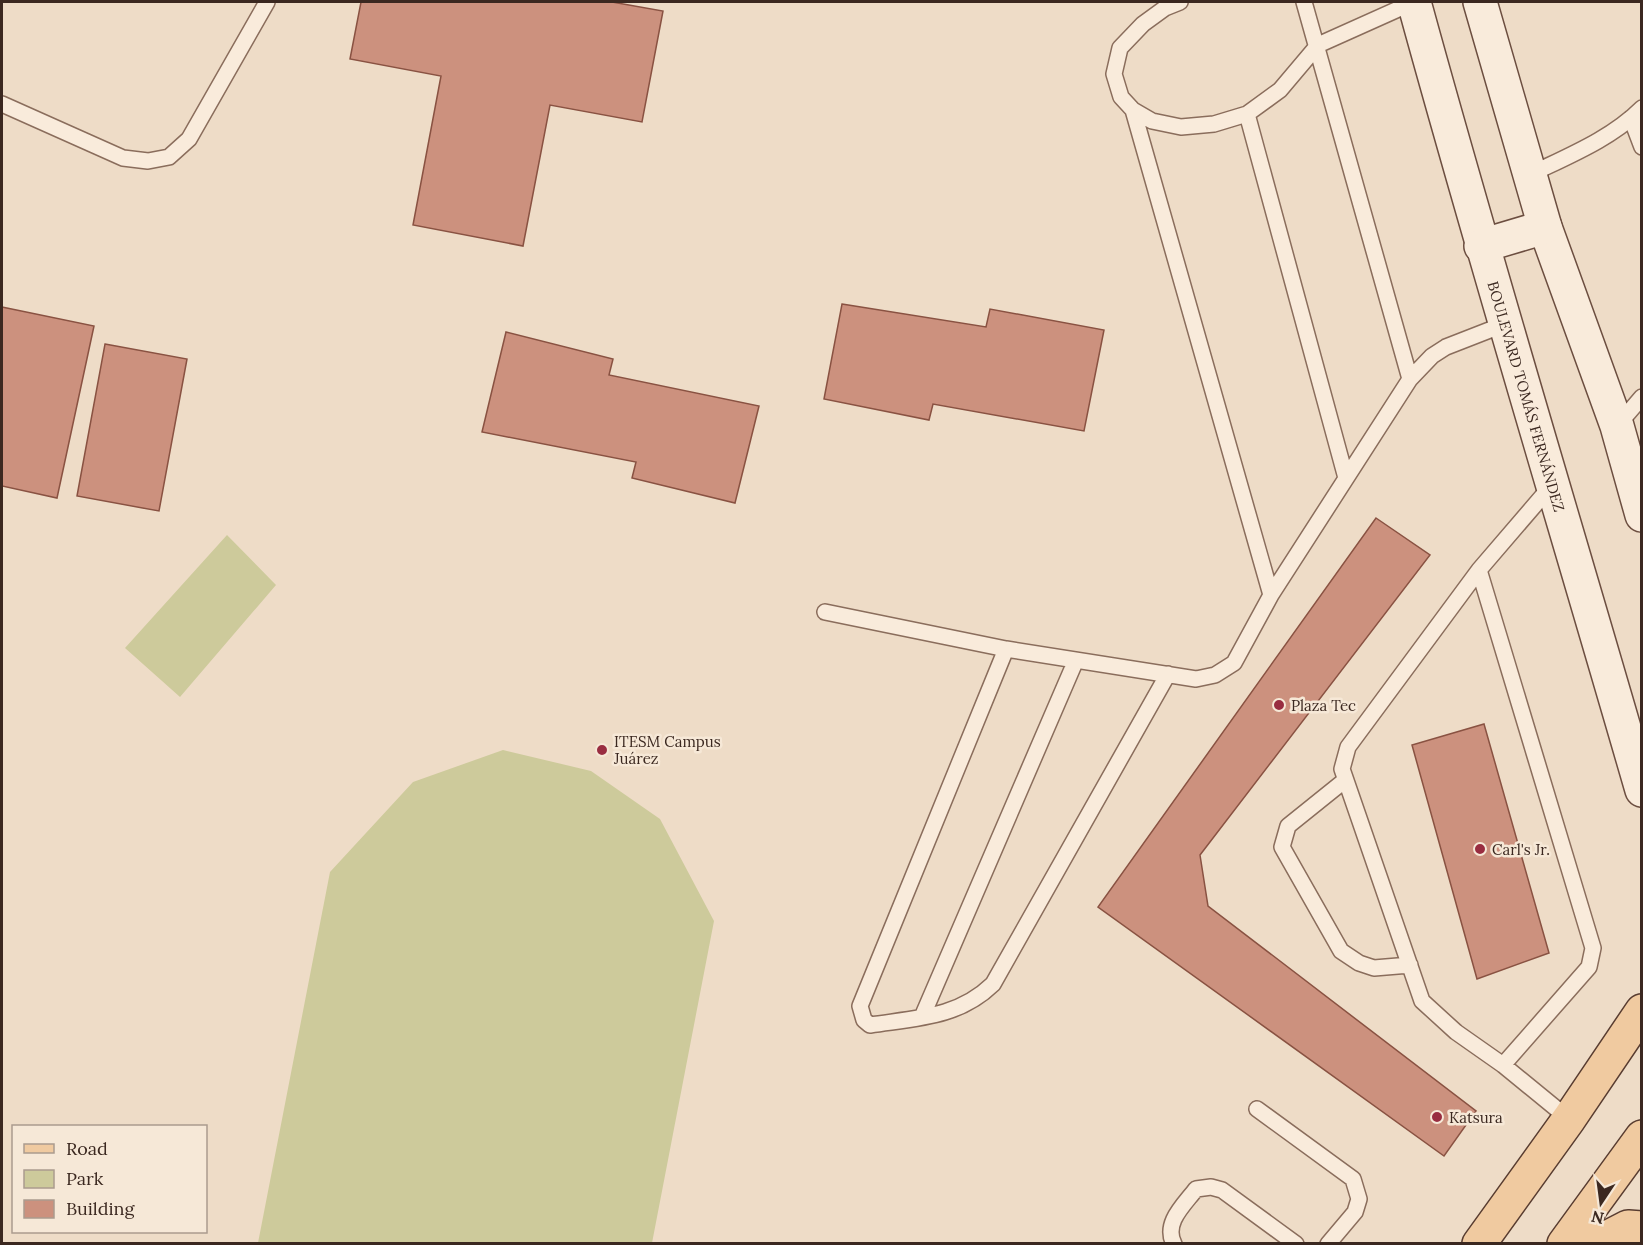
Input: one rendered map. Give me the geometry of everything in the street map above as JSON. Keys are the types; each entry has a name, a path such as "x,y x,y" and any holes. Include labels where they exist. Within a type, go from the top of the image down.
{"main road":[{"name":"BOULEVARD TOMÁS FERNÁNDEZ","path":"1414,2 1481,246 1554,483 1641,790"},
{"path":"1480,2 1545,227 1617,426 1641,515"},
{"path":"1481,246 1545,227"},
{"path":"1479,1244 1569,1119 1641,1011"},
{"path":"1564,1244 1641,1137"},
{"path":"1595,1244 1628,1227 1641,1228"}],"lane":[{"path":"2,104 123,158 148,161 169,157 189,139 267,2"},
{"path":"1180,2 1165,8 1143,24 1120,48 1114,74 1121,97 1133,110 1152,121 1181,127 1214,124 1247,114 1280,90 1318,45 1414,2"},
{"path":"1304,2 1318,45 1410,379"},
{"path":"1133,110 1271,596"},
{"path":"1529,175 1592,144 1636,113 1641,147"},
{"path":"1247,114 1346,478"},
{"path":"825,612 1006,649 1196,679 1215,675 1234,663 1271,596 1410,379 1432,356 1446,347 1505,324"},
{"path":"1617,426 1641,397"},
{"path":"1554,483 1479,570 1348,747 1342,769 1344,781 1422,1001 1434,1014 1503,1065 1569,1119"},
{"path":"1479,570 1593,948 1589,967 1503,1065"},
{"path":"1006,649 860,1006 864,1020 870,1025 961,1009 979,998 993,984 1168,674"},
{"path":"922,1017 1076,660"},
{"path":"1344,781 1288,826 1282,847 1341,951 1359,963 1374,968 1410,965"},
{"path":"1257,1109 1353,1179 1359,1199 1355,1212 1328,1244"},
{"path":"1174,1244 1169,1230 1171,1222 1196,1189 1211,1187 1222,1190 1296,1244"}],"green space":[{"path":"227,535 276,585 180,697 125,648"},
{"path":"503,750 591,771 660,819 714,921 652,1243 258,1243 330,872 413,782"}],"building":[{"path":"361,2 612,2 663,11 642,122 550,105 523,246 413,225 441,76 350,59"},
{"path":"842,304 986,327 990,309 1104,330 1084,431 933,404 929,420 824,399"},
{"path":"2,307 94,326 57,498 2,486"},
{"path":"506,332 613,359 609,375 759,406 735,503 632,478 636,462 482,432"},
{"path":"105,344 187,359 159,511 77,496"},
{"name":"Plaza Tec","path":"1376,518 1430,555 1200,855 1208,906 1476,1111 1444,1156 1098,907"},
{"name":"Carl's Jr.","path":"1484,724 1549,953 1477,979 1412,745"}],"place":[{"name":"Plaza Tec","path":"1279,705"},
{"name":"ITESM Campus Juárez","path":"602,750"},
{"name":"Carl's Jr.","path":"1480,849"},
{"name":"Katsura","path":"1437,1117"}]}
